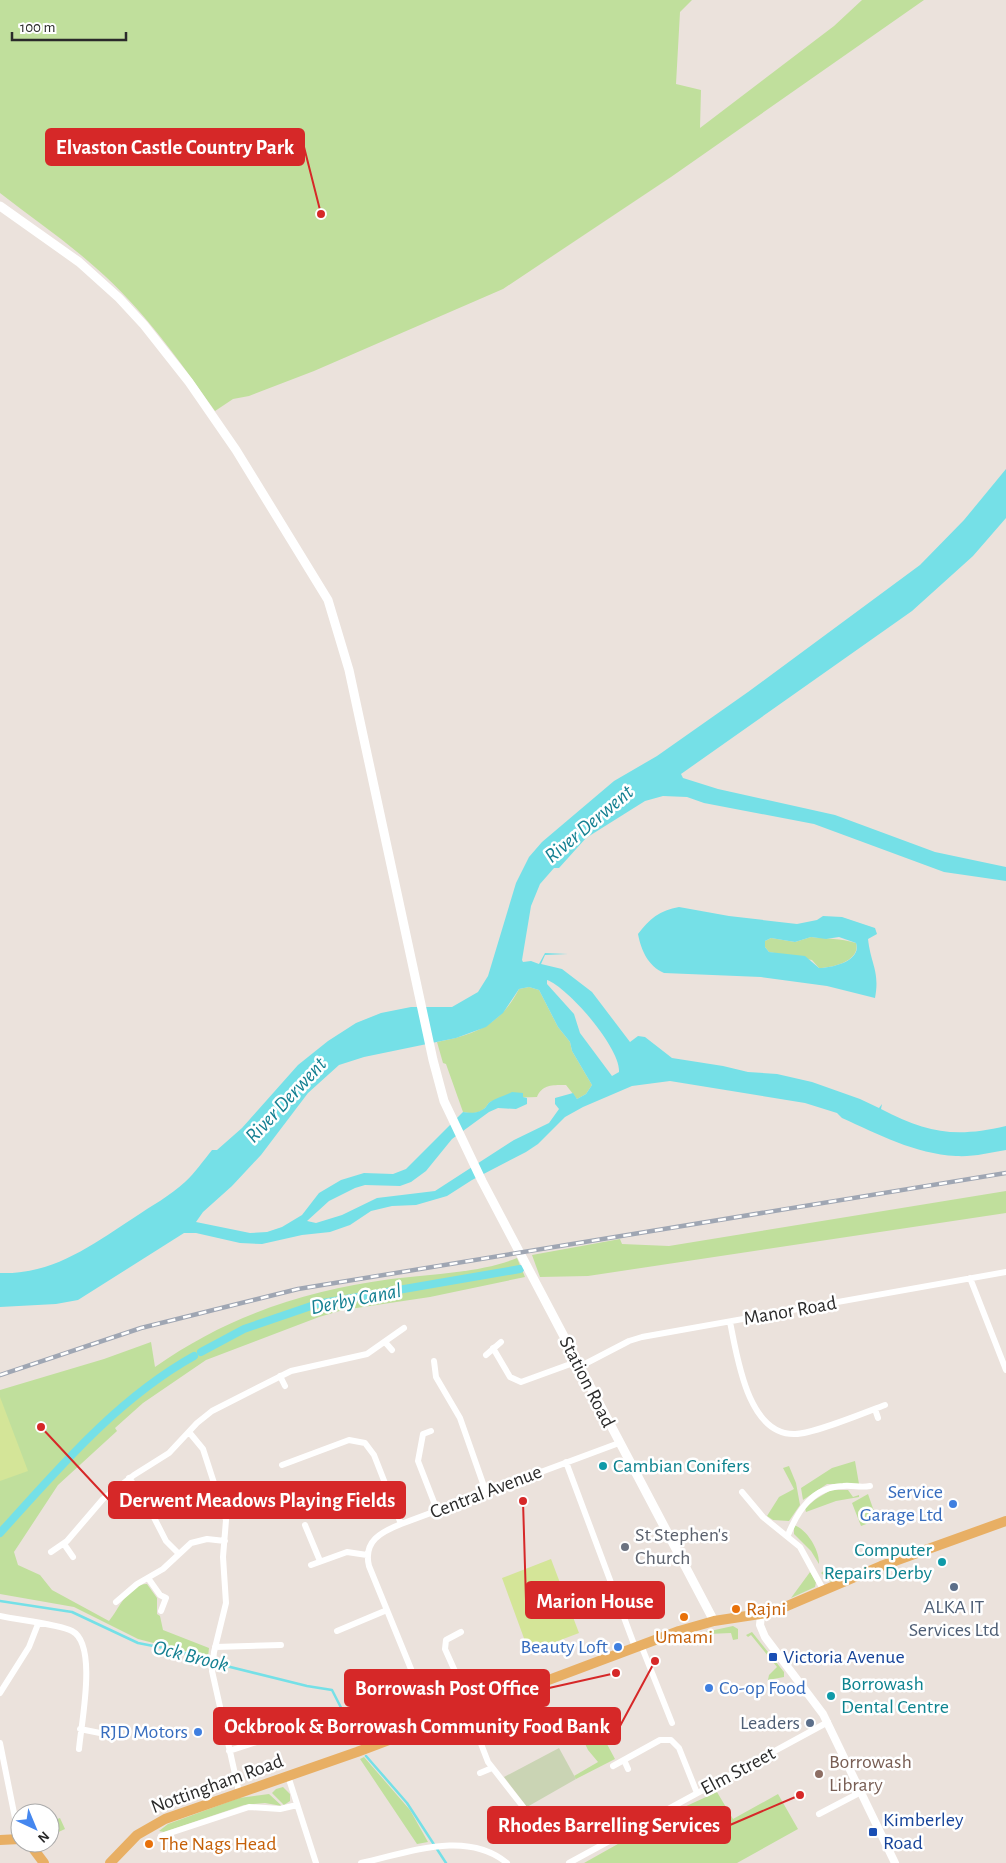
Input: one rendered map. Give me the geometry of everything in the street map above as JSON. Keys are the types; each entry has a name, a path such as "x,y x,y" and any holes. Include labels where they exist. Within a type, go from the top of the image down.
{"main road":[{"name":"Station Road","path":"0,206 79,262 119,298 144,325 189,382 236,450 322,587 336,619 349,670 441,1092 482,1181 518,1245 619,1443 714,1621"},
{"name":"Nottingham Road","path":"110,1863 131,1840 155,1823 470,1710 638,1646 714,1621 761,1615 779,1610 881,1566 1006,1521"}],"street":[{"name":"Manor Road","path":"493,1348 510,1377 521,1382 578,1364 633,1339 1006,1272"},
{"path":"970,1278 1006,1370"},
{"path":"730,1322 745,1387 765,1420 774,1428 785,1433 801,1434 885,1405"},
{"path":"51,1552 64,1544 96,1506 129,1478 169,1453 203,1417 280,1376 306,1367 360,1357 404,1328"},
{"path":"385,1342 392,1350"},
{"path":"486,1354 501,1342"},
{"path":"434,1361 436,1377 460,1418 486,1492"},
{"path":"280,1376 285,1386"},
{"path":"875,1408 878,1418"},
{"path":"431,1431 424,1434 418,1461 437,1510"},
{"path":"189,1432 203,1449 214,1489 224,1515 226,1603 212,1668 239,1792"},
{"path":"282,1465 349,1440 365,1443 374,1455 402,1524"},
{"name":"Central Avenue","path":"367,1555 369,1545 377,1535 437,1510 619,1443"},
{"path":"566,1462 638,1646 672,1723"},
{"path":"129,1478 145,1500 166,1541 178,1554"},
{"path":"788,1535 802,1506 820,1492 835,1486 862,1488 870,1486"},
{"path":"742,1492 763,1517 788,1535 806,1556 824,1590"},
{"path":"305,1525 320,1561"},
{"path":"116,1602 130,1588 163,1570 191,1543 203,1539 225,1541"},
{"path":"64,1544 73,1557"},
{"path":"311,1565 347,1552 367,1555 369,1566 433,1723"},
{"path":"148,1578 160,1595 166,1598 161,1611"},
{"path":"337,1631 387,1610"},
{"path":"761,1615 760,1625 765,1637 814,1699 828,1722 893,1862"},
{"path":"0,1616 68,1629 78,1635 83,1641 86,1649 86,1681 79,1749"},
{"path":"0,1693 29,1647 38,1624"},
{"path":"461,1632 448,1638 445,1642 445,1649 470,1710 484,1754 492,1768 524,1808 538,1819"},
{"path":"216,1647 281,1645"},
{"path":"364,1697 416,1678"},
{"path":"229,1752 308,1725 305,1714"},
{"name":"Elm Street","path":"569,1863 828,1722"},
{"path":"80,1729 100,1733"},
{"path":"613,1766 660,1740 671,1740 679,1748 697,1793"},
{"path":"0,1743 12,1803"},
{"path":"624,1760 628,1769"},
{"path":"480,1773 492,1768"},
{"path":"288,1776 316,1863"},
{"path":"820,1814 861,1792"},
{"name":"Nottingham Road","path":"161,1836 249,1807 280,1809 297,1805"},
{"name":"Nottingham Road","path":"170,1833 173,1842"},
{"path":"362,1863 439,1847 473,1846 488,1851 507,1863"}],"green space":[{"path":"0,0 692,0 680,12 676,84 701,90 700,128 834,26 862,0 924,0 671,177 503,289 314,371 249,396 233,399 215,411 160,336 129,300 73,248 0,193"},
{"path":"811,937 850,941 856,943 856,949 850,959 838,965 819,968 812,960 769,952 765,947 765,941 771,938 795,942"},
{"path":"529,987 539,990 558,1027 570,1042 572,1051 592,1085 586,1094 577,1099 566,1085 553,1085 545,1087 537,1097 498,1099 490,1102 479,1112 463,1112 446,1064 443,1063 437,1042 463,1036 486,1026 504,1011 519,989"},
{"path":"1006,1191 1006,1213 588,1276 540,1277 532,1255 620,1239 622,1244 669,1246"},
{"path":"517,1258 525,1277 430,1297 343,1310 319,1317 206,1360 143,1403 115,1428 117,1431 58,1485 14,1552 18,1565 40,1575 52,1590 109,1621 134,1588 147,1584 157,1598 157,1614 160,1616 163,1630 209,1648 208,1657 138,1639 74,1607 0,1594 0,1390 104,1359 151,1342 155,1367 210,1333 267,1308 359,1284 472,1270"},
{"path":"0,1397 28,1471 0,1481"},
{"path":"855,1461 859,1484 827,1484 803,1500 801,1488 832,1468"},
{"path":"789,1466 796,1483 800,1505 789,1521 773,1520 767,1516 779,1497 794,1489 783,1468"},
{"path":"831,1490 848,1490 853,1497 859,1495 859,1497 836,1501 806,1512 805,1508"},
{"path":"868,1494 877,1520 861,1526 852,1503"},
{"path":"794,1525 804,1531 812,1541 819,1564 811,1551 794,1534"},
{"path":"551,1559 579,1633 529,1652 502,1578"},
{"path":"826,1569 857,1571 831,1582 821,1573"},
{"path":"810,1572 816,1582 815,1587 791,1598"},
{"path":"733,1626 738,1629 738,1639 733,1640 731,1633 708,1634 679,1641 678,1638"},
{"path":"752,1632 784,1672 784,1677 768,1680 769,1675 777,1667 751,1635 748,1637 746,1635"},
{"path":"584,1729 588,1738 601,1733 615,1759 576,1779 574,1776 598,1762 588,1750 579,1731"},
{"path":"559,1748 576,1779 527,1807 504,1777"},
{"path":"364,1757 410,1810 428,1842 417,1844 360,1759"},
{"path":"283,1787 290,1794 290,1801 284,1805 272,1793 276,1789"},
{"path":"717,1792 733,1819 778,1794 798,1829 737,1863 584,1863 682,1808"},
{"path":"269,1794 282,1806 265,1803 244,1805 164,1832 159,1831 168,1824 239,1798"},
{"path":"60,1818 65,1829 60,1831"}],"water":[{"name":"River Derwent","path":"1006,469 1006,518 973,556 912,611 681,774 683,778 718,789 835,815 935,852 1006,867 1006,881 944,872 814,824 704,803 687,797 663,796 645,801 586,838 559,868 554,868 540,884 531,906 522,960 523,962 531,961 539,964 545,953 568,954 545,955 541,964 562,969 592,992 630,1042 638,1036 645,1037 672,1058 748,1072 777,1074 812,1082 860,1099 879,1108 882,1104 881,1109 927,1128 942,1131 971,1132 1006,1126 1006,1150 969,1156 941,1154 911,1147 883,1137 842,1118 837,1113 805,1103 670,1081 632,1086 583,1107 565,1117 538,1144 447,1196 416,1205 392,1206 371,1211 350,1225 330,1232 302,1235 262,1244 240,1243 196,1233 184,1233 78,1300 56,1304 0,1307 0,1273 19,1272 55,1264 87,1248 167,1196 196,1171 212,1150 217,1150 242,1128 298,1065 328,1041 356,1023 381,1013 411,1007 452,1007 478,992 488,976 516,883 529,857 542,842 614,781 657,756 748,692 920,565 964,520","holes":["547,980 568,995 592,1020 612,1049 619,1072 612,1076 580,1033 574,1014 547,984","529,987 539,990 558,1027 570,1042 572,1051 592,1085 586,1094 577,1099 573,1093 555,1098 555,1104 559,1109 549,1123 514,1140 435,1191 377,1198 342,1215 316,1223 307,1221 329,1201 355,1188 365,1185 400,1186 411,1182 426,1171 452,1139 489,1112 498,1108 516,1109 527,1104 527,1098 523,1097 523,1093 512,1092 492,1101 479,1111 463,1112 406,1169 393,1174 364,1173 341,1180 319,1193 302,1215 282,1227 267,1232 250,1233 196,1222 203,1212 232,1186 261,1155 308,1093 339,1065 364,1057 456,1038 486,1027 503,1013 519,989"]},
{"path":"679,907 729,916 797,924 817,920 823,916 842,917 875,928 877,934 868,939 876,974 875,998 827,986 761,977 664,973 658,970 646,957 638,934 656,916 666,910","holes":["811,937 826,939 839,937 856,943 857,949 855,954 838,965 819,968 805,956 769,952 765,947 765,941 771,938 795,942"]}],"waterway":[{"name":"Derby Canal","path":"201,1352 244,1329 317,1304 520,1269"},
{"name":"Derby Canal","path":"0,1533 67,1460 114,1414 166,1373 194,1356"},
{"name":"Ock Brook","path":"0,1601 72,1612 138,1643 179,1651 206,1661 307,1686 332,1690 357,1739"},
{"name":"Ock Brook","path":"366,1756 407,1803 446,1863"}],"railway":[{"path":"0,1375 141,1328 298,1289 1006,1173"}],"place":[{"name":"Elvaston Castle Country Park","path":"321,214"},
{"name":"Derwent Meadows Playing Fields","path":"41,1427"},
{"name":"Cambian Conifers","path":"603,1466"},
{"name":"Marion House","path":"523,1501"},
{"name":"Service Garage Ltd","path":"953,1504"},
{"name":"St Stephen's Church","path":"625,1547"},
{"name":"Computer Repairs Derby","path":"942,1562"},
{"name":"ALKA IT Services Ltd","path":"954,1587"},
{"name":"Rajni","path":"736,1609"},
{"name":"Umami","path":"684,1617"},
{"name":"Beauty Loft","path":"618,1647"},
{"name":"Victoria Avenue","path":"773,1657"},
{"name":"Ockbrook & Borrowash Community Food Bank","path":"655,1661"},
{"name":"Borrowash Post Office","path":"616,1673"},
{"name":"Co-op Food","path":"709,1688"},
{"name":"Borrowash Dental Centre","path":"831,1696"},
{"name":"Leaders","path":"810,1723"},
{"name":"RJD Motors","path":"198,1732"},
{"name":"Borrowash Library","path":"819,1774"},
{"name":"Rhodes Barrelling Services","path":"800,1795"},
{"name":"Kimberley Road","path":"873,1832"},
{"name":"The Nags Head","path":"149,1844"}]}
